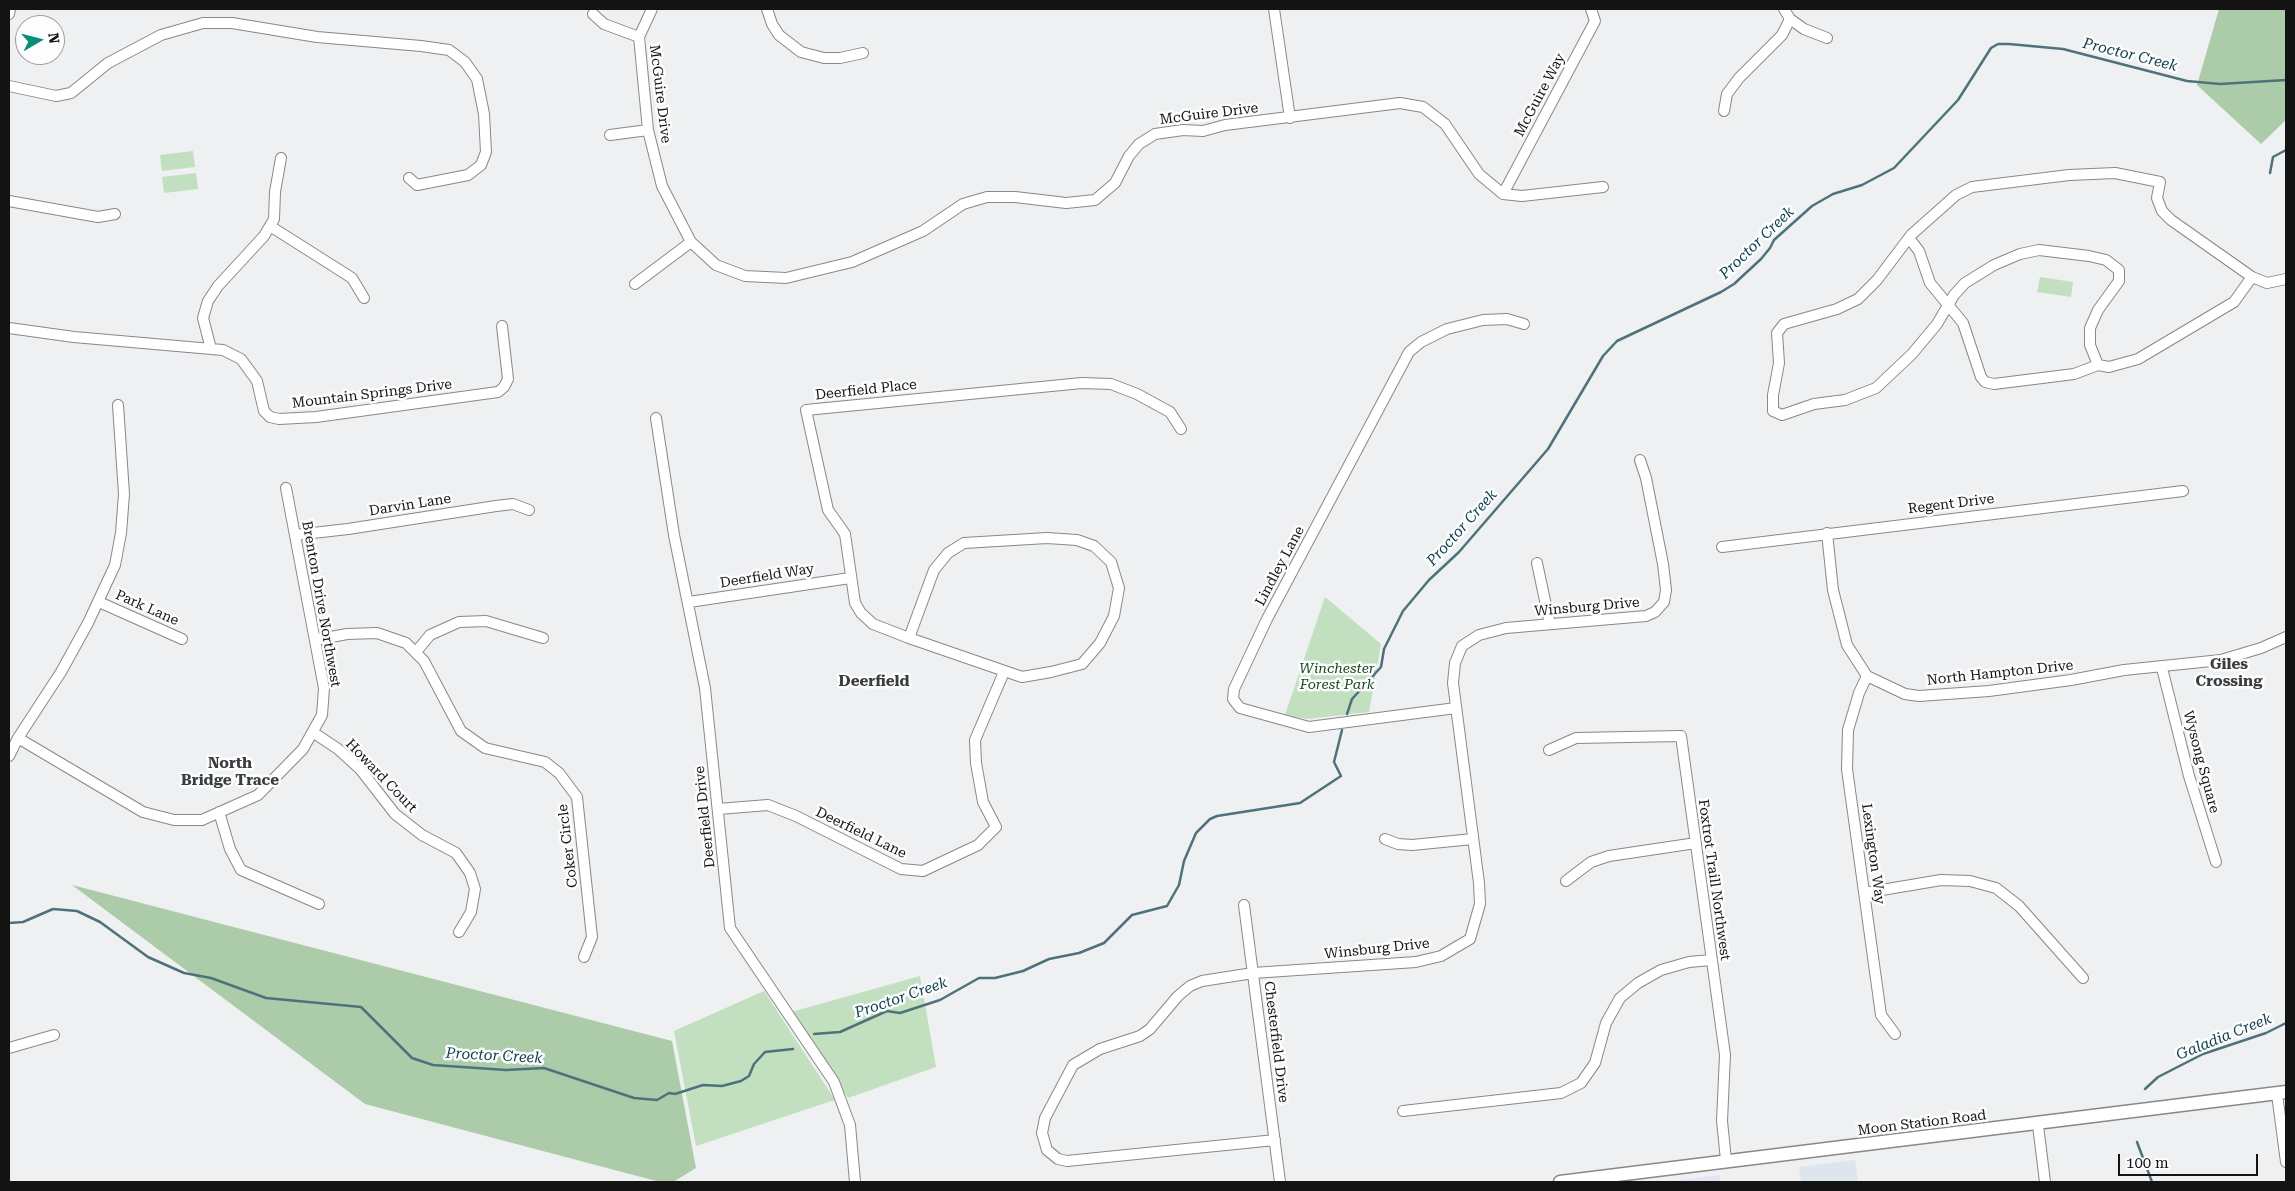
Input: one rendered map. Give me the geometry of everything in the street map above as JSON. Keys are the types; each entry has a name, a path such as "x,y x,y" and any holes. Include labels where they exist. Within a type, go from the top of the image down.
{"street":[{"path":"9,14 10,9"},
{"name":"McGuire Drive","path":"652,9 639,37 648,130 662,186 691,242 716,265 745,276 786,278 852,262 922,231 963,204 987,197 1015,197 1066,203 1096,200 1115,183 1129,156 1139,144 1155,134 1183,130 1203,131 1225,125 1400,103 1422,107 1444,124 1479,174 1503,194"},
{"path":"767,9 772,24 780,35 802,52 824,58 840,58 862,53"},
{"path":"1274,9 1290,118"},
{"name":"McGuire Way","path":"1503,194 1595,21 1591,9"},
{"path":"1784,9 1790,19 1804,29 1827,38"},
{"path":"593,14 604,24 639,37"},
{"path":"1724,111 1727,94 1739,78 1782,35 1790,19"},
{"path":"9,86 56,96 71,93 108,64 130,51 161,35 203,23 232,23 317,37 449,50 465,62 477,79 484,114 486,152 480,165 468,175 417,185 409,178"},
{"path":"610,135 648,130"},
{"path":"211,349 203,318 208,301 218,286 264,236 274,219 281,158"},
{"path":"2098,365 2090,344 2090,328 2093,318 2115,286 2121,273 2117,267 2106,260 2054,250 2038,250 2020,254 1982,271 1965,283 1954,295 1937,324 1912,354 1876,388 1845,400 1814,404 1782,415 1773,411 1773,395 1779,363 1778,333 1784,324 1836,309 1858,299 1876,280 1909,238 1956,195 1972,187 2069,175 2116,173 2160,182 2157,198 2162,211 2171,220 2252,277 2266,283 2286,279"},
{"path":"1503,194 1522,196 1603,187"},
{"path":"9,201 98,217 114,214"},
{"path":"270,226 352,278 364,298"},
{"path":"1909,238 1919,251 1930,283 1963,323 1981,378 1985,382 1994,384 2025,382 2064,376 2098,365 2109,367 2138,359 2234,302 2252,277"},
{"path":"634,284 691,242"},
{"name":"Lindley Lane","path":"1456,708 1309,727 1240,708 1233,699 1234,689 1267,619 1409,352 1421,342 1448,330 1482,320 1507,319 1524,324"},
{"name":"Mountain Springs Drive","path":"9,328 74,337 222,350 241,359 257,381 264,411 270,417 279,419 316,416 498,392 504,387 508,379 502,326"},
{"name":"Deerfield Place","path":"909,638 934,570 948,553 964,543 1047,538 1077,540 1094,546 1112,562 1119,588 1114,616 1100,643 1082,664 1022,677 1004,672 909,638 873,624 861,613 855,603 844,534 828,510 806,410 1082,383 1111,384 1137,394 1170,412 1181,429"},
{"path":"9,756 18,738 61,672 99,602 115,565 121,533 124,494 118,405"},
{"name":"Deerfield Drive","path":"656,418 674,535 705,688 730,928 834,1082 850,1125 855,1182"},
{"name":"Winsburg Drive","path":"1274,1140 1067,1161 1053,1156 1043,1142 1042,1133 1045,1118 1066,1074 1077,1062 1100,1049 1140,1036 1150,1030 1178,996 1190,986 1202,981 1253,973 1416,962 1441,956 1470,939 1480,904 1453,683 1454,664 1462,646 1479,635 1506,628 1646,616 1655,612 1664,602 1666,590 1663,564 1646,478 1640,460"},
{"name":"Brenton Drive Northwest","path":"18,738 143,812 174,820 202,820 258,795 302,749 314,733 322,715 324,688 286,488"},
{"name":"Regent Drive","path":"1722,547 2183,491"},
{"name":"Darvin Lane","path":"295,535 348,529 513,504 529,510"},
{"name":"North Hampton Drive","path":"1827,533 1833,590 1847,645 1867,676 1891,689 1919,696 1989,691 2071,680 2124,670 2162,668 2221,660 2260,648 2286,637"},
{"path":"1537,563 1550,624"},
{"name":"Deerfield Way","path":"689,602 850,578"},
{"name":"Park Lane","path":"99,602 182,639"},
{"path":"416,652 430,635 459,622 486,621 544,638"},
{"name":"Coker Circle","path":"315,640 346,634 377,633 406,643 424,661 461,731 485,748 545,762 559,772 577,797 592,937 584,957"},
{"name":"Wysong Square","path":"2162,668 2189,776 2216,862"},
{"name":"Deerfield Lane","path":"718,809 768,805 796,816 901,869 923,871 978,845 996,827 983,802 976,763 976,740 1004,672"},
{"name":"Lexington Way","path":"1867,676 1859,693 1848,730 1847,768 1881,1015 1895,1034"},
{"name":"Howard Court","path":"314,733 338,748 360,769 395,814 422,835 456,853 470,873 475,889 471,912 459,932"},
{"name":"Foxtrot Traill Northwest","path":"1549,750 1576,738 1681,736 1726,1066 1722,1121 1726,1160"},
{"path":"219,812 230,849 241,870 319,904"},
{"path":"1385,839 1398,844 1412,845 1473,839"},
{"path":"1566,881 1591,862 1609,856 1696,843"},
{"path":"1864,893 1941,880 1970,881 1996,888 2019,906 2083,978"},
{"name":"Chesterfield Drive","path":"1244,906 1280,1182"},
{"path":"1403,1112 1561,1093 1581,1083 1595,1063 1606,1023 1620,998 1638,983 1660,970 1689,962 1711,960"},
{"path":"9,1048 54,1035"},
{"path":"2281,1093 2286,1162"},
{"name":"Moon Station Road","path":"1560,1182 1726,1160 2038,1125 2281,1093"},
{"path":"2038,1125 2045,1182"}],"shaded area":[{"path":"1855,1160 1858,1182 1801,1182 1799,1167"},
{"path":"1719,1175 1720,1182 1663,1182"}],"green space":[{"path":"2219,9 2286,9 2286,120 2261,144 2197,85"},
{"path":"193,151 195,167 162,171 160,155"},
{"path":"196,173 198,189 164,193 162,177"},
{"path":"2040,277 2073,282 2071,297 2037,292"},
{"name":"Winchester Forest Park","path":"1325,597 1381,644 1369,712 1307,719 1285,715"},
{"path":"72,885 672,1041 696,1168 673,1182 660,1182 365,1104"},
{"path":"920,976 936,1067 848,1098 791,1012"},
{"path":"764,991 835,1100 696,1146 674,1031"}],"waterway":[{"name":"Proctor Creek","path":"1347,714 1352,699 1381,667 1384,649 1403,611 1429,580 1459,552 1548,449 1603,356 1617,341 1734,284 1761,259 1774,240 1812,206 1833,194 1862,185 1894,168 1958,100 1991,48 1998,44 2009,44 2063,49 2187,81 2220,84 2286,80"},
{"name":"Galadia Creek","path":"2270,173 2273,157 2286,150"},
{"name":"Proctor Creek","path":"814,1034 840,1032 887,1011 900,1013 940,1000 979,978 995,978 1023,971 1049,959 1079,953 1104,943 1132,915 1167,906 1179,885 1184,861 1196,833 1210,819 1217,816 1300,803 1341,776 1334,762 1342,730"},
{"name":"Proctor Creek","path":"9,923 23,922 53,909 77,911 100,922 148,957 184,973 211,978 266,998 361,1007 412,1058 433,1065 506,1070 544,1068 634,1098 657,1100 669,1093 675,1094 703,1085 722,1086 741,1081 749,1076 754,1064 765,1052 793,1049"},
{"name":"Galadia Creek","path":"2145,1089 2158,1077 2203,1054 2266,1033 2286,1023"},
{"name":"Galadia Creek","path":"2137,1142 2152,1182"}],"district":[{"name":"Giles Crossing","path":"2229,674"},
{"name":"Deerfield","path":"874,682"},
{"name":"North Bridge Trace","path":"230,772"}]}
